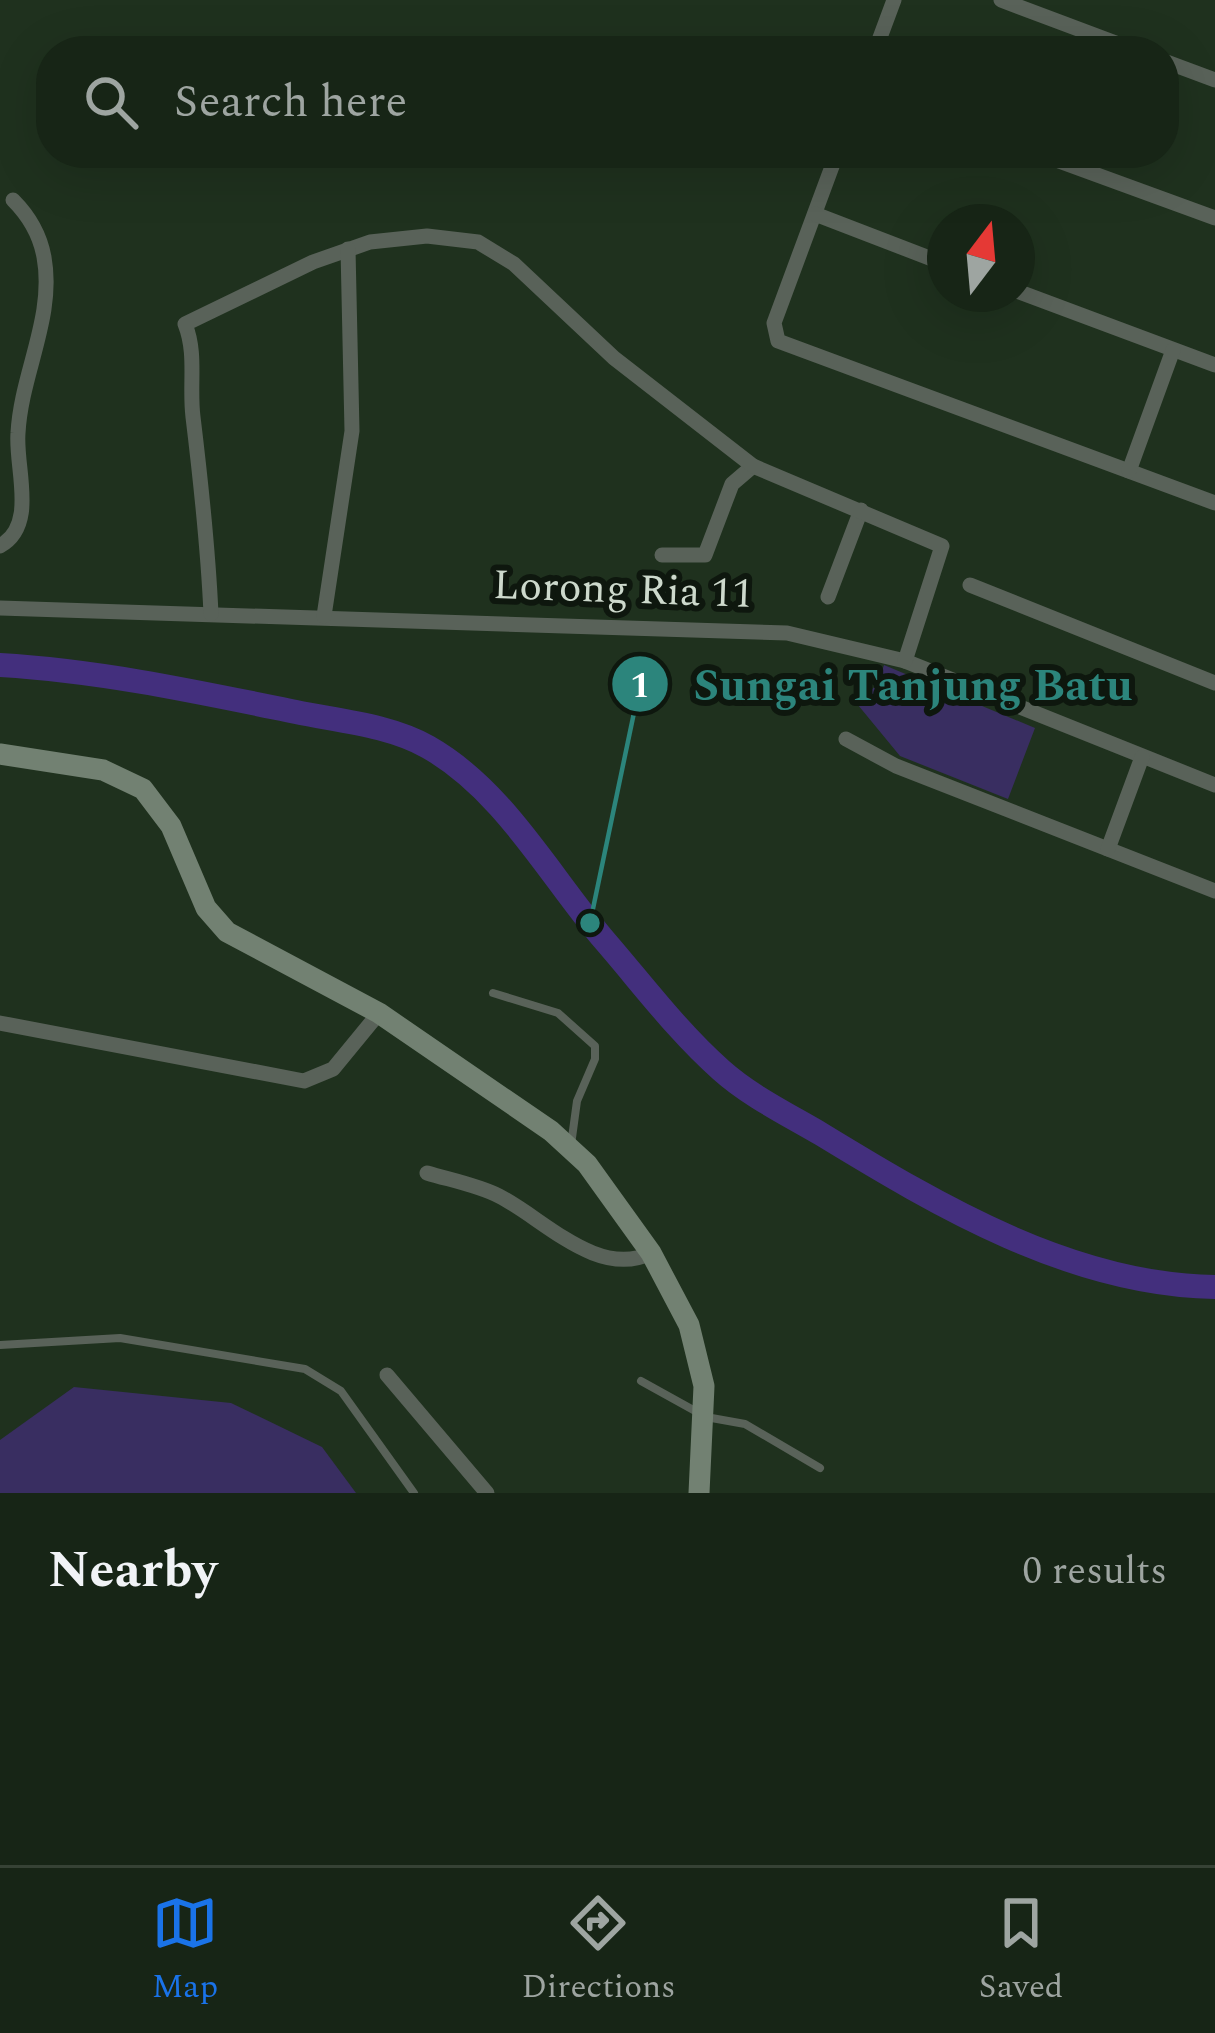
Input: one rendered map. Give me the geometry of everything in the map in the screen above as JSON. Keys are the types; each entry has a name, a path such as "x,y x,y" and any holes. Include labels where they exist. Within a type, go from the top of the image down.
{"street":[{"path":"881,36 894,0"},
{"path":"1001,0 1097,36"},
{"path":"1179,67 1215,80"},
{"path":"831,168 774,323 778,341 1215,503"},
{"path":"1078,168 1215,218"},
{"path":"0,546 11,539 22,515 18,428 44,296 45,259 28,216 14,200"},
{"path":"814,214 927,257"},
{"path":"211,614 205,490 192,412 193,344 185,324 348,249 453,236 493,248 628,370 753,466 943,545 905,661"},
{"path":"324,616 352,431 348,249"},
{"path":"1035,298 1215,364"},
{"path":"1130,471 1173,350"},
{"path":"662,555 706,555 732,484 753,466"},
{"path":"828,597 861,509"},
{"path":"970,585 1215,683"},
{"name":"Lorong Ria 11","path":"0,608 787,633 905,661 1215,785"},
{"path":"846,740 896,766 1215,891"},
{"path":"0,754 103,770 143,789 171,826 206,908 227,932 379,1013 571,1148 651,1253 689,1324 702,1372 706,1418 699,1493"},
{"path":"1108,849 1142,757"},
{"path":"0,1023 304,1081 333,1070 379,1013"},
{"path":"427,1173 496,1195 598,1256 627,1263 651,1253"},
{"path":"387,1375 487,1493"}],"lane":[{"path":"494,994 558,1013 595,1046 595,1059 577,1101 571,1148"},
{"path":"0,1345 120,1338 305,1369 341,1391 414,1493"},
{"path":"641,1381 706,1418 746,1424 820,1468"}],"shaded area":[{"path":"884,665 1035,728 1008,799 900,756 858,705 878,683"},
{"path":"74,1387 231,1403 322,1447 356,1493 0,1493 0,1440"}],"waterway":[{"path":"0,665 186,690 364,725 428,747 503,810 661,1008 744,1088 912,1188 1009,1237 1110,1272 1215,1287"}],"place":[{"name":"Sungai Tanjung Batu","path":"590,923"}]}
